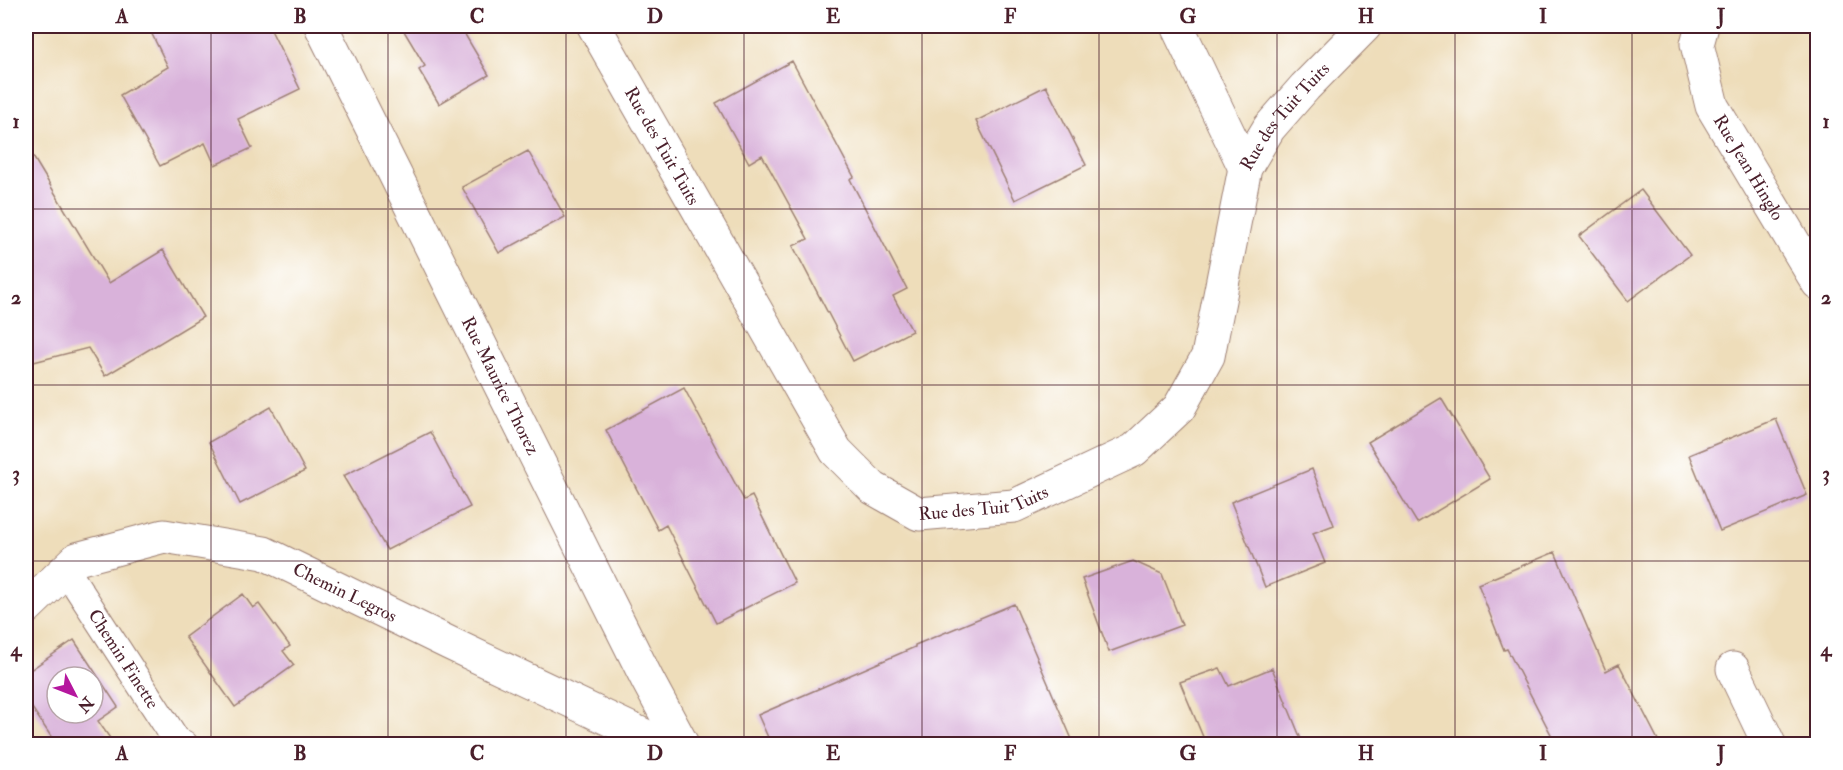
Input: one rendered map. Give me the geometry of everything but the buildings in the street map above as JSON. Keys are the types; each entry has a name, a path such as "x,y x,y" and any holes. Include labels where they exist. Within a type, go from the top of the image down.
{"street":[{"name":"Rue Maurice Thorez","path":"321,26 637,660 682,744"},
{"name":"Rue des Tuit Tuits","path":"594,26 836,451 873,488 919,514 1014,506 1134,450 1179,408 1208,356 1245,168 1269,128 1305,87 1365,26"},
{"path":"1177,26 1245,168"},
{"name":"Rue Jean Hinglo","path":"1693,32 1712,106 1818,283"},
{"name":"Chemin Legros","path":"26,608 77,559 164,536 264,553 662,744"},
{"path":"1733,669 1769,744"}],"lane":[{"name":"Chemin Finette","path":"66,570 177,741 184,744"}]}
